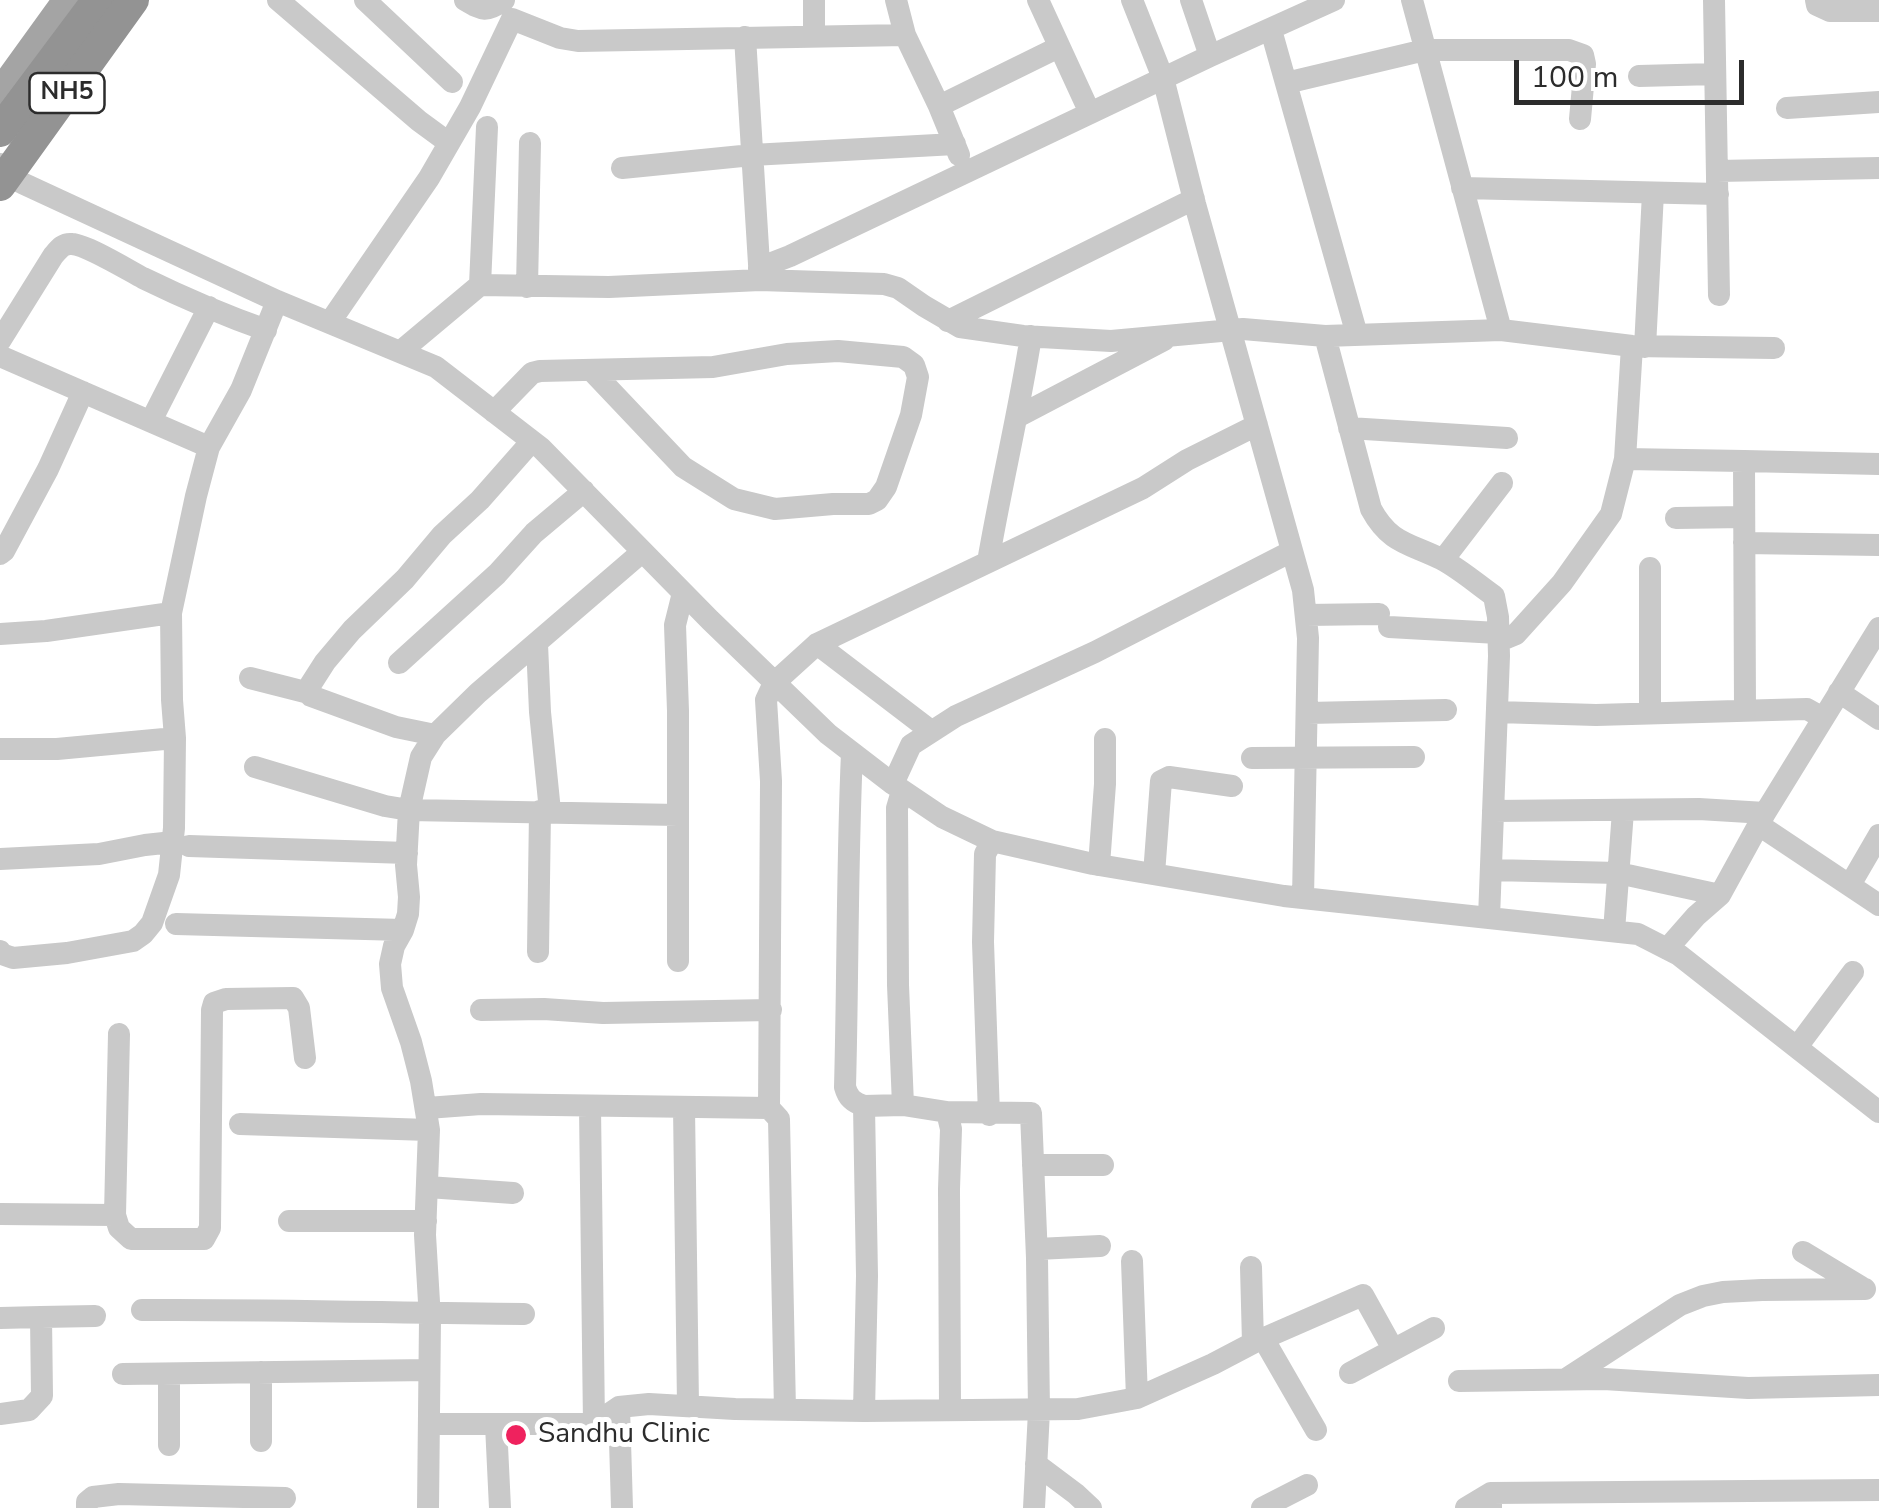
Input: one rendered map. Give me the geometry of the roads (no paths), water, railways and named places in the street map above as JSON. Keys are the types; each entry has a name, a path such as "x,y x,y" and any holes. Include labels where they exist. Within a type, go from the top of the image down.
{"highway":[{"name":"NH5","path":"0,131 98,0"},
{"name":"NH5","path":"4,183 133,0"}],"main road":[{"path":"0,94 68,0"},
{"path":"4,183 146,0"}],"street":[{"path":"278,0 449,143"},
{"path":"365,0 452,82"},
{"path":"465,0 481,10 513,6 560,38 578,41 905,35"},
{"path":"814,0 814,36"},
{"path":"896,0 905,35 966,172"},
{"path":"1038,0 1090,113"},
{"path":"1132,0 1163,78 1303,590 1308,638 1308,713 1302,898"},
{"path":"1191,0 1210,56"},
{"path":"1412,0 1500,330"},
{"path":"1714,0 1719,295"},
{"path":"1816,0 1817,5 1830,11 1879,10"},
{"path":"760,274 790,256 1270,30 1319,3"},
{"path":"330,322 404,218 470,107 513,6"},
{"path":"1270,30 1357,335"},
{"path":"745,37 760,274"},
{"path":"939,106 1059,47"},
{"path":"1286,83 1425,50 1576,51 1583,55 1585,64 1580,119"},
{"path":"1639,76 1715,74"},
{"path":"1787,108 1879,102"},
{"path":"480,285 487,126"},
{"path":"527,287 530,143"},
{"path":"622,168 752,155 955,144"},
{"path":"1462,188 1653,192 1879,168"},
{"path":"4,183 436,366 532,441 828,734 942,817 992,841 1099,865 1302,898 1638,934 1679,954 1879,1112"},
{"path":"1306,615 1498,637 1516,634 1562,583 1611,514 1625,459 1653,192"},
{"path":"948,321 1194,199"},
{"path":"0,341 53,256 61,246 72,244 266,330"},
{"path":"400,352 480,285 609,287 760,274 884,284 898,288 960,327 1032,336 1111,341 1231,330 1324,336 1500,330 1638,346 1774,348"},
{"path":"0,950 13,958 67,953 133,941 152,923 181,844 172,700 172,613 209,448 241,390 277,301"},
{"path":"151,421 209,307"},
{"path":"988,562 1032,336"},
{"path":"1017,418 1171,336"},
{"path":"1324,336 1371,509 1381,528 1405,544 1443,560 1494,596 1497,712 1489,918"},
{"path":"494,412 532,373 540,370 713,367 787,354 838,351 903,357 914,365 918,378 911,415 886,488 877,500 868,504 775,509 734,499 683,467 592,371"},
{"path":"0,356 209,448"},
{"path":"0,554 48,469 83,392"},
{"path":"785,1410 779,1119 769,1108 771,781 766,700 774,683 817,644 1143,488 1188,460 1257,426"},
{"path":"1349,428 1507,438"},
{"path":"309,693 325,662 352,630 405,579 532,441"},
{"path":"1625,459 1879,464"},
{"path":"1744,461 1746,710"},
{"path":"1443,560 1502,483"},
{"path":"399,663 497,574 534,533 584,491"},
{"path":"1676,518 1744,517"},
{"path":"1744,543 1879,545"},
{"path":"902,1105 897,808 898,788 911,745 956,716 1095,652 1292,550"},
{"path":"428,1508 428,1119 411,1042 392,988 390,964 394,946 404,930 409,898 409,810 421,757 436,735 478,693 642,552"},
{"path":"1650,568 1650,714"},
{"path":"678,960 675,625 683,593"},
{"path":"0,634 172,613"},
{"path":"1667,949 1720,895 1879,628"},
{"path":"537,644 545,811 538,952"},
{"path":"817,644 932,731"},
{"path":"250,678 309,693 396,726 436,735"},
{"path":"1839,692 1879,719"},
{"path":"1497,712 1596,715 1807,709 1823,718"},
{"path":"1308,713 1446,710"},
{"path":"0,750 57,750 176,738"},
{"path":"1099,865 1104,739"},
{"path":"852,754 848,834 848,1096 864,1106 1031,1113 1039,1411 1034,1508"},
{"path":"1252,758 1414,758"},
{"path":"255,767 409,810 678,815"},
{"path":"1154,874 1161,781 1169,777 1232,786"},
{"path":"1493,811 1699,810 1762,819 1879,905"},
{"path":"1614,932 1622,811"},
{"path":"1850,885 1879,835"},
{"path":"989,1114 983,942 985,854 992,841"},
{"path":"0,860 99,854 145,844 407,852"},
{"path":"1491,870 1618,874 1720,895"},
{"path":"176,924 404,930"},
{"path":"1797,1047 1853,972"},
{"path":"120,1034 116,1215 120,1228 131,1239 204,1240 208,1235 212,1010 217,1001 293,998 299,1008 306,1058"},
{"path":"481,1010 771,1010"},
{"path":"240,1124 428,1119 481,1104 769,1108"},
{"path":"864,1106 868,1276 864,1411"},
{"path":"590,1107 594,1424"},
{"path":"684,1107 688,1405"},
{"path":"947,1112 951,1129 950,1410"},
{"path":"1033,1166 1102,1165"},
{"path":"428,1187 512,1193"},
{"path":"0,1214 116,1215"},
{"path":"289,1221 426,1221"},
{"path":"1037,1248 1100,1246"},
{"path":"1803,1252 1872,1289"},
{"path":"1132,1260 1137,1398"},
{"path":"1251,1267 1258,1341 1316,1430"},
{"path":"1563,1381 1680,1305 1703,1296 1762,1290 1872,1289"},
{"path":"429,1424 594,1424 620,1407 649,1404 785,1410 1078,1410 1137,1398 1363,1296 1393,1349"},
{"path":"142,1310 524,1314"},
{"path":"0,1318 95,1316"},
{"path":"0,1414 29,1410 42,1396 41,1317"},
{"path":"1350,1373 1434,1328"},
{"path":"123,1374 429,1370"},
{"path":"261,1372 261,1441"},
{"path":"169,1374 169,1445"},
{"path":"1459,1381 1604,1380 1748,1388 1879,1384"},
{"path":"620,1407 622,1508"},
{"path":"496,1425 500,1508"},
{"path":"1036,1464 1091,1508"},
{"path":"1262,1508 1307,1485"},
{"path":"1466,1508 1491,1501 1879,1490"},
{"path":"86,1508 93,1497 119,1494 286,1498"}],"place":[{"name":"Sandhu Clinic","path":"516,1435"}]}
